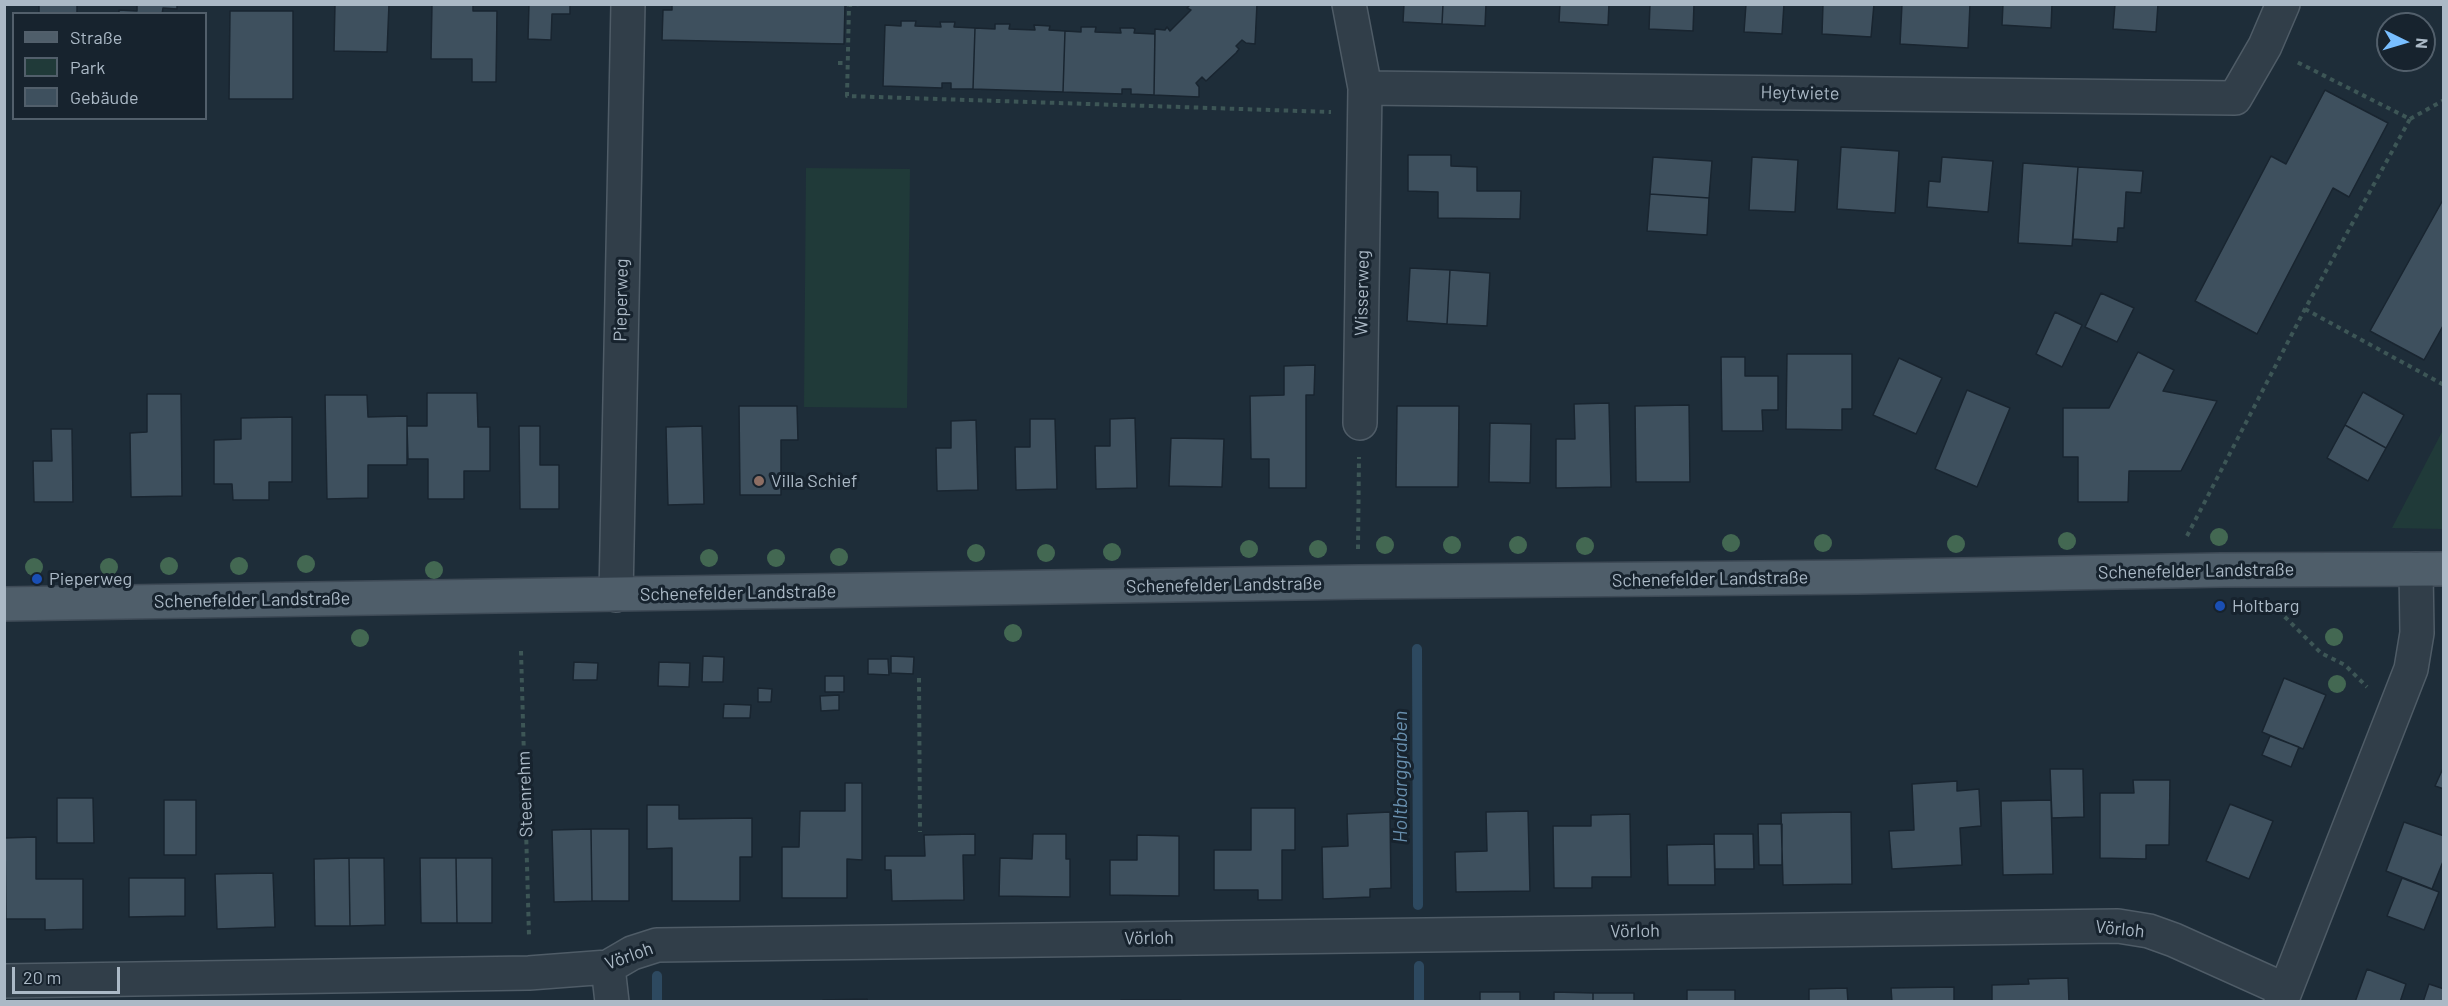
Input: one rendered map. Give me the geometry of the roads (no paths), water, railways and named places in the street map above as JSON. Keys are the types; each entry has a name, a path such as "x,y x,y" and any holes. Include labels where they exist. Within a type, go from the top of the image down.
{"main road":[{"name":"Schenefelder Landstraße","path":"4,604 1358,582 2430,569"}],"street":[{"name":"Pieperweg","path":"616,595 628,4"},
{"name":"Wisserweg","path":"1349,4 1365,101 1360,423"},
{"name":"Heytwiete","path":"1365,101 2235,98 2265,46 2283,4"},
{"path":"2283,996 2411,669 2430,569"},
{"name":"Vörloh","path":"4,981 518,973 608,967 632,953 657,945 2118,926 2149,931 2174,940 2283,996"},
{"path":"608,967 612,1002"}],"waterway":[{"name":"Holtbarggraben","path":"1417,649 1418,905"},
{"name":"Holtbarggraben","path":"1419,966 1419,1002"},
{"path":"657,976 657,1002"}],"place":[{"name":"Villa Schief","path":"759,481"},
{"name":"Pieperweg","path":"37,579"},
{"name":"Holtbarg","path":"2220,606"}]}
